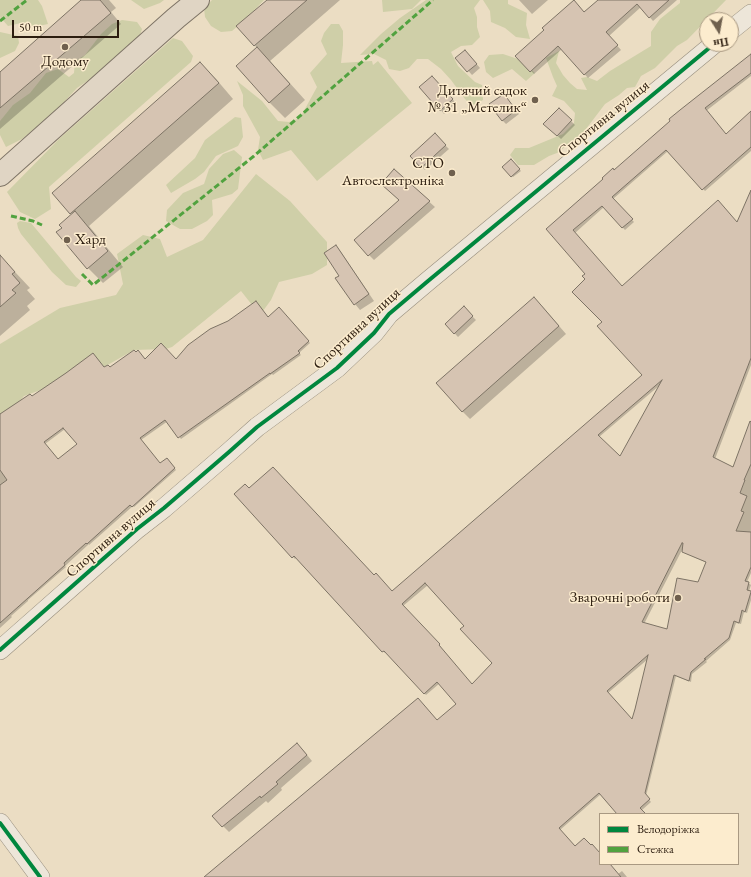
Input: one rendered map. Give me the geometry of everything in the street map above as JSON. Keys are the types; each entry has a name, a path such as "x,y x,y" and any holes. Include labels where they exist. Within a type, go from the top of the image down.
{"main road":[{"path":"0,175 198,0"}],"street":[{"path":"739,24 751,14"},
{"name":"Спортивна вулиця","path":"0,650 137,529 218,462 257,427 337,368 374,333 389,314 422,285 704,52"},
{"path":"0,823 40,877"}],"green space":[{"path":"0,0 38,0 42,6 48,24 34,27 21,23 8,26 0,17"},
{"path":"131,0 164,0 144,9"},
{"path":"212,0 264,0 232,31 221,32 211,26 205,17 204,8"},
{"path":"382,0 421,0 412,9 383,12"},
{"path":"426,0 480,0 474,8 480,37 472,45 461,46 451,52 458,66 475,82 482,85 483,100 472,106 441,69 428,59 417,59 409,68 400,71 389,69 386,60 374,54 360,55 400,18"},
{"path":"483,0 508,0 508,4 527,13 526,25 530,39 516,37 505,28 491,22 490,11"},
{"path":"680,0 726,0 714,12 699,12 699,28 687,40 677,46 655,68 641,76 635,87 627,88 605,104 577,141 534,165 518,165 510,155 515,148 529,148 563,134 574,123 575,113 564,101 552,96 557,86 546,58 559,51 556,63 563,75 577,89 587,90 581,78 587,77 597,81 610,71 651,46 651,32 660,19 680,3"},
{"path":"122,20 137,22 142,29 139,39 118,60 77,88 53,114 22,139 6,147 0,135 0,121 13,105 30,93 46,73 58,69 69,77 74,73 75,61 85,55 101,34 112,24"},
{"path":"331,24 339,24 343,31 341,63 372,61 373,65 378,61 412,103 317,181 291,150 263,160 258,150 260,137 243,106 243,95 237,81 262,101 278,121 289,122 300,118 317,87 310,73 327,54 321,41 324,33"},
{"path":"0,32 18,36 19,43 15,51 0,58"},
{"path":"173,38 182,41 193,56 191,62 49,187 51,209 35,219 20,212 7,192 59,139"},
{"path":"503,54 521,60 535,73 526,81 512,69 493,78 486,72 484,62 489,55"},
{"path":"235,117 241,118 243,137 238,146 216,156 204,172 171,193 166,185 195,158 205,140"},
{"path":"234,150 242,157 238,189 232,194 212,200 213,215 207,221 192,229 180,229 166,221 167,210 183,193 204,184 209,169 223,154"},
{"path":"256,174 290,201 327,242 327,265 312,274 279,282 271,300 260,315 241,291 172,347 166,349 134,350 104,367 24,396 0,424 0,344 60,308 116,295 123,284 117,254 143,235 160,239 167,257 203,240"},
{"path":"20,221 31,223 81,281 76,287 66,285 52,272 21,234 17,223"}],"building":[{"path":"81,0 100,0 111,13 0,108 0,72"},
{"path":"267,0 307,0 254,46 236,26"},
{"path":"574,0 584,12 598,0 669,0 649,18 637,4 606,32 618,45 584,75 558,46 530,72 515,56 544,30 542,28"},
{"path":"257,47 290,84 269,103 236,66"},
{"path":"465,50 477,64 467,72 455,58"},
{"path":"751,54 751,73 705,108 726,134 751,111 751,147 702,190 666,150 612,197 633,219 622,228 602,206 573,230 622,286 718,200 737,222 751,190 751,358 713,457 733,467 750,421 751,422 751,464 740,493 747,496 741,511 744,512 736,531 751,532 751,567 745,581 749,582 747,590 751,592 745,612 742,610 739,623 734,621 729,638 691,672 689,681 674,675 645,793 650,799 640,808 645,813 616,813 599,793 559,828 575,846 584,838 591,845 592,844 599,852 599,865 611,865 621,877 204,877 418,698 437,720 456,704 437,682 424,694 384,651 382,652 294,556 292,558 234,494 245,484 249,488 273,467 374,575 376,573 392,591 642,375 597,326 602,322 572,292 585,279 582,276 585,274 546,229 603,179 602,178 613,168 614,170 670,121 669,119","holes":["662,380 620,456 598,435","682,543 682,552 706,562 698,582 677,578 667,629 642,622","425,583 464,626 460,629 492,663 472,684 439,645 440,644 402,604","648,655 635,709 632,719 607,691"]},
{"path":"200,62 219,83 70,214 52,193"},
{"path":"432,76 453,99 440,111 419,87"},
{"path":"504,94 516,110 502,121 489,104"},
{"path":"559,108 572,120 557,136 543,124"},
{"path":"435,133 446,145 421,168 410,156"},
{"path":"511,159 520,169 511,177 502,167"},
{"path":"394,169 430,201 368,256 354,240 399,200 381,184"},
{"path":"75,211 108,251 87,269 56,232 62,228 59,225"},
{"path":"336,245 369,294 354,305 335,278 339,276 324,253"},
{"path":"0,255 15,272 12,274 20,283 12,290 16,293 0,307"},
{"path":"534,297 559,326 462,412 436,383"},
{"path":"256,301 268,317 279,307 309,341 298,351 300,353 178,438 165,420 140,438 160,463 167,458 175,468 132,507 130,505 87,544 86,543 64,563 65,565 0,623 0,485 7,480 0,470 0,414 30,394 32,396 93,353 104,367 108,365 110,367 134,350 136,352 138,350 145,359 161,343 176,359 188,345 210,329 228,321","holes":["63,428 77,444 58,459 44,442"]},
{"path":"464,306 473,316 454,334 445,324"},
{"path":"297,743 307,755 276,782 278,784 261,798 260,796 222,827 212,816"}],"marked path":[{"path":"0,21 27,0"},
{"path":"82,274 93,285 254,156 433,0"},
{"path":"11,216 33,221 42,225"}],"cycle path":[{"path":"0,650 137,529 164,508 257,427 337,368 374,333 389,314 704,52"},
{"path":"0,823 40,877"}],"place":[{"name":"Додому","path":"65,47"},
{"name":"Дитячий садок № 31 „Метелик“","path":"535,100"},
{"name":"СТО Автоелектроніка","path":"452,173"},
{"name":"Хард","path":"67,240"},
{"name":"Зварочні роботи","path":"678,598"}]}
